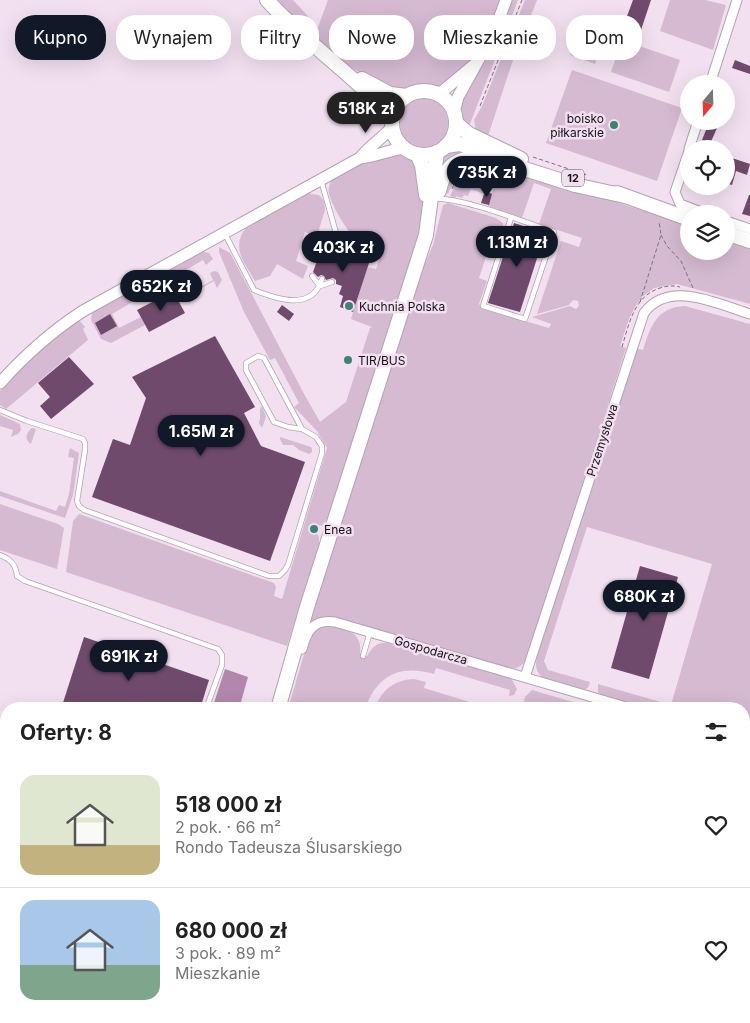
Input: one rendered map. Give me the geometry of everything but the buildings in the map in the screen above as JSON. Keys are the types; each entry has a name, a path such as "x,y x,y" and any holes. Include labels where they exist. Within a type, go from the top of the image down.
{"main road":[{"path":"267,0 322,54 348,73 390,94 407,96 426,92 438,95"},
{"path":"348,73 393,122"},
{"name":"12","path":"438,95 446,100 455,117 469,134 524,157 680,216"},
{"path":"407,96 398,105 393,122 396,138 404,148 417,154 422,165 432,198 434,233 422,265 412,283"},
{"path":"280,702 313,590 412,283 426,235 442,149 454,133 455,117"},
{"name":"12","path":"417,154 427,155 459,144 524,157"},
{"path":"432,198 449,168 461,160 474,157 487,157 575,185 625,196"},
{"path":"735,236 750,241"}],"street":[{"path":"455,117 458,97 495,30 506,0"},
{"path":"713,75 737,0"},
{"path":"438,95 475,64"},
{"path":"0,383 19,362 80,312 360,158 385,136 393,122"},
{"path":"360,158 368,158 390,150 404,148"},
{"path":"680,179 676,192 680,204 683,205"},
{"path":"735,224 750,230"},
{"name":"Przemysłowa","path":"525,677 644,313 657,300 675,295 693,297 750,314"},
{"name":"Gospodarcza","path":"286,702 304,641 312,627 320,622 329,621 609,702"}],"lane":[{"path":"321,180 336,233 343,250"},
{"path":"432,198 457,201 511,218 554,232 525,319 483,306 511,218"},
{"path":"224,232 254,290 280,299 301,301 311,296 320,286 322,279"},
{"path":"323,243 336,233"},
{"path":"332,246 336,233"},
{"path":"312,276 320,286"},
{"path":"320,286 332,282"},
{"path":"0,410 83,439 85,450 77,501 78,506 84,510 274,577 279,576 288,564 322,453 322,446 316,437 302,429 288,428 274,422 246,370 246,363 258,356 264,358 302,429"},
{"path":"0,555 11,561 16,568 17,576 25,581 218,649 222,655 222,665 209,702"},
{"path":"363,656 370,632"}],"path":[{"path":"480,106 522,0"},
{"path":"524,157 588,176"},
{"path":"640,302 661,235 661,224 657,218"},
{"path":"661,235 667,246 681,261 695,291"}],"shaded area":[{"path":"278,0 293,0 307,15 292,15"},
{"path":"328,0 503,0 496,15 424,15 424,60 471,60 439,87 421,86 403,92 386,89 340,60 414,60 414,15 329,15 329,51 319,43 319,24"},
{"path":"512,0 518,0 512,15 505,15"},
{"path":"525,0 537,0 531,15 519,15"},
{"path":"670,0 705,0 726,5 713,50 660,31"},
{"path":"642,47 680,60 669,92 611,72 615,60 642,60"},
{"path":"495,60 468,129 461,120 459,112 461,98 485,61"},
{"path":"501,60 513,60 488,136 476,131 474,120 482,106"},
{"path":"584,60 596,60 595,64"},
{"name":"boisko piłkarskie","path":"572,70 680,107 680,114 657,181 546,143"},
{"path":"419,99 429,99 441,106 448,118 448,128 441,140 429,147 419,147 411,143 404,136 400,128 400,118 404,110 411,103"},
{"path":"461,148 460,156 442,172 443,154 445,151"},
{"path":"405,152 415,160 424,197 424,222 330,513 323,526 311,524 309,531 317,534 319,544 287,646 66,572 73,521 79,514 274,583 276,587 274,596 282,599 327,448 317,431 294,407 299,403 275,358 270,360 244,312 219,252 219,247 230,253 320,422 346,402 370,328 372,327 351,319 367,267 376,269 380,256 370,253 372,247 360,243 358,247 332,202 329,192 330,184 342,172 361,162 384,155"},
{"path":"475,159 568,186 680,223 680,260 735,260 735,242 750,247 750,304 677,284 654,288 642,297 635,307 620,346 626,348 527,658 522,665 515,668 509,668 331,617 319,618 307,623 420,275 433,245 443,205 448,203 496,218 503,223 499,244 491,242 479,278 487,281 479,304 484,309 549,328 551,324 532,317 570,306 576,309 579,306 578,301 573,300 569,305 537,314 561,241 579,247 582,238 539,224 551,189 534,183 522,218 488,206 494,187 489,185 487,192 484,194 471,189 468,196 464,195 462,198 450,196 468,161"},
{"path":"462,164 448,194 445,191 444,183"},
{"path":"305,193 319,195 324,201 325,210 317,236 305,232 296,261 308,266 303,279 277,264 270,276 255,281 240,252 240,239 243,232 249,224"},
{"path":"199,251 209,253 213,259 206,265 203,260 112,314 119,328 141,317 145,325 111,343 101,339 91,320 92,313 118,295 176,267"},
{"path":"218,272 222,280 217,288 214,281 183,297 213,280 210,273"},
{"path":"685,306 750,324 750,702 672,702 712,564 587,527 544,661 548,670 590,682 589,685 586,689 581,690 557,684 543,678 538,673 536,666 537,657 635,348 643,350 648,334 656,320 667,310"},
{"path":"79,320 85,327 83,329 88,340 6,409 0,405 0,391 20,367 51,339"},
{"path":"262,406 266,417 262,428 259,423"},
{"path":"0,415 20,424 21,430 18,434 11,437 13,430 0,426"},
{"path":"32,428 36,429 31,444 27,440 27,436"},
{"path":"280,437 311,447 312,452 309,454 293,445 283,445"},
{"path":"70,448 79,453 73,495 65,518 0,496 0,491 56,511 59,505 65,507 69,494 74,458 68,457"},
{"path":"0,504 58,524 64,528 57,569 0,550"},
{"path":"324,626 345,629 355,635 360,646 360,653 367,656 375,646 380,643 386,643 511,678 517,689 514,695 509,696 510,690 436,668 434,674 411,670 391,675 376,688 368,702 290,702 309,637 318,628"},
{"path":"225,669 248,677 241,702 214,702"},
{"path":"414,679 426,682 424,688 469,702 378,702 389,687 400,681"},
{"path":"598,684 661,702 623,702 603,696 598,692"},
{"path":"532,690 573,702 524,702 525,697"}],"place":[{"name":"boisko piłkarskie","path":"614,125"},
{"name":"Kuchnia Polska","path":"349,306"},
{"name":"TIR/BUS","path":"348,360"},
{"name":"Enea","path":"314,529"}]}
